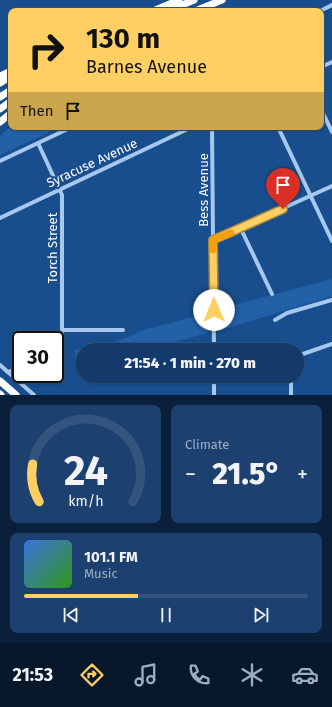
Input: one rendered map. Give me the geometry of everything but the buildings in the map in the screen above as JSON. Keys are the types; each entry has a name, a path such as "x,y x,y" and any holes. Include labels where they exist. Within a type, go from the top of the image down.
{"highway":[{"path":"160,8 178,0"},
{"path":"175,8 194,0"},
{"path":"202,8 222,0"},
{"path":"0,381 16,395"},
{"path":"0,387 9,395"}],"street":[{"path":"324,115 332,132"},
{"path":"0,161 66,130"},
{"name":"Syracuse Avenue","path":"0,218 186,130"},
{"name":"Bess Avenue","path":"212,130 214,343"},
{"path":"279,130 332,242"},
{"name":"Torch Street","path":"38,143 60,190 63,330"},
{"path":"213,240 241,229 332,186"},
{"path":"241,229 272,294"},
{"path":"275,320 287,313 332,300"},
{"path":"63,330 123,330"},
{"path":"304,354 332,344"},
{"path":"0,365 34,395"},
{"path":"8,372 12,370"},
{"path":"214,383 214,395"},
{"path":"291,383 291,395"}],"shaded area":[{"path":"8,129 8,130 54,130 0,155 0,136"},
{"path":"332,279 332,296 218,331 219,309"},
{"path":"208,313 207,333 171,343 110,343 129,337 140,331"}],"slow traffic":[{"path":"213,250 213,240 231,233"}],"route":[{"path":"214,310 213,240 241,229 283,209"}]}
